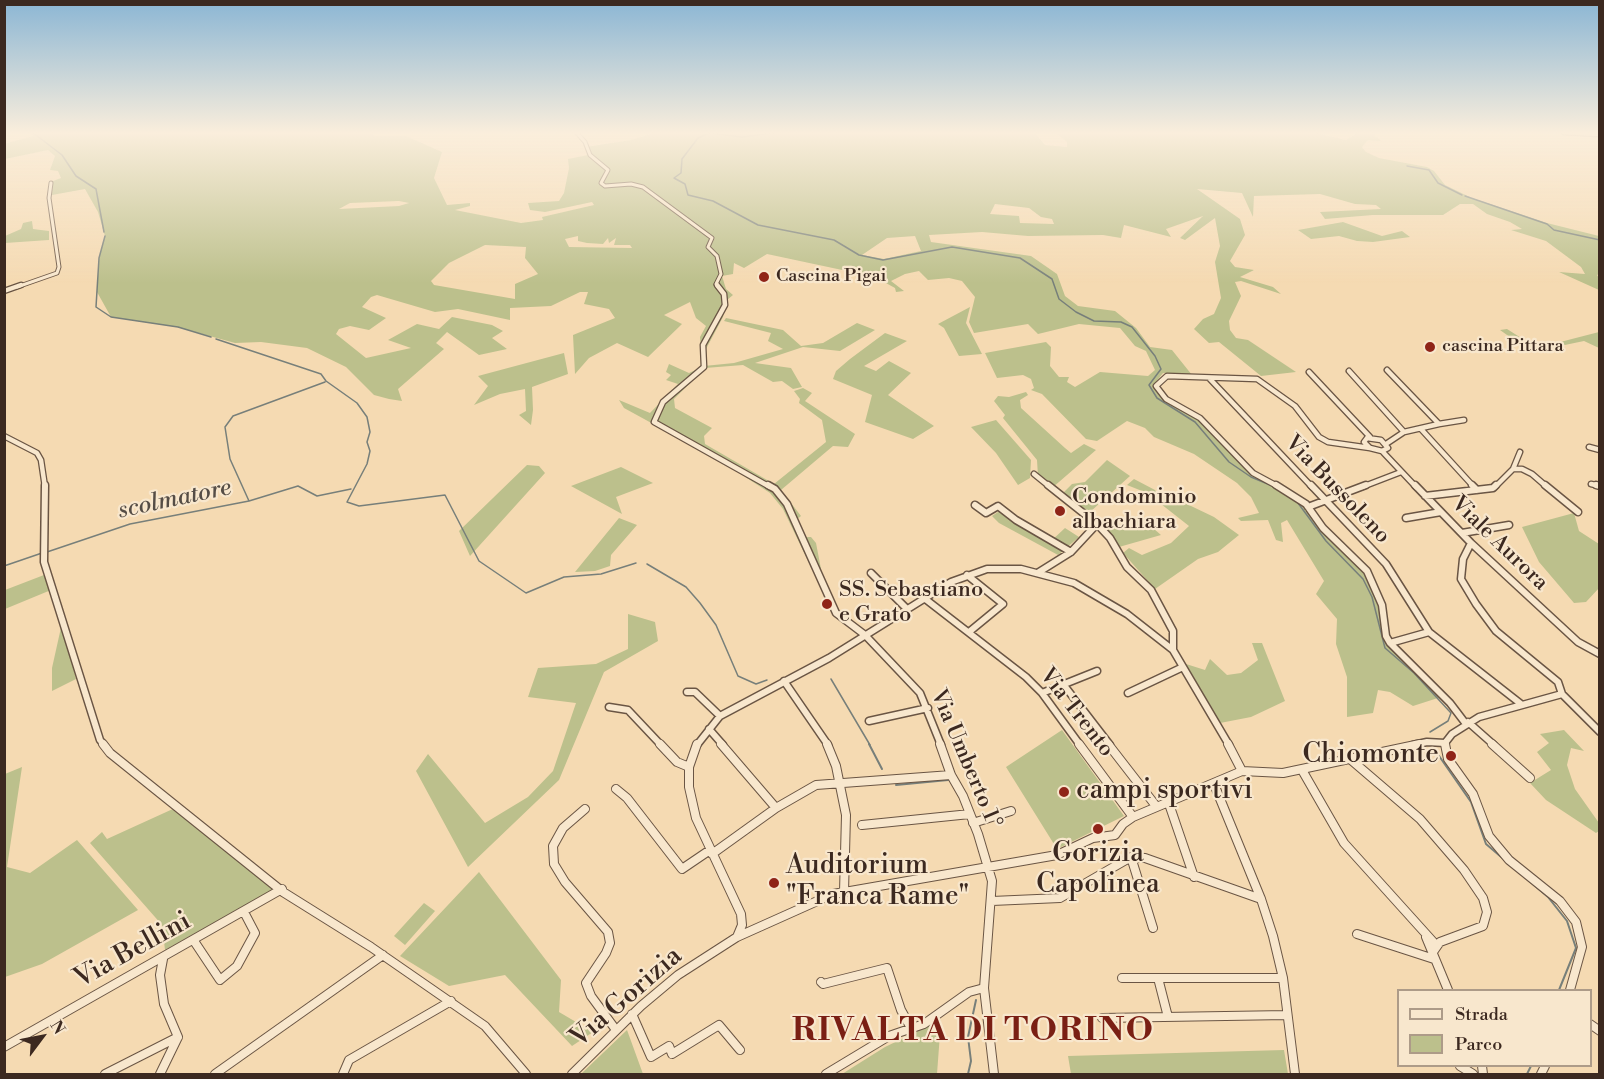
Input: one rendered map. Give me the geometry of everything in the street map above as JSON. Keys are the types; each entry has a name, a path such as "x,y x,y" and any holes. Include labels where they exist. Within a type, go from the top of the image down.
{"street":[{"name":"Via Umberto 1°","path":"601,182 605,186 631,184 643,187 712,238 708,247 717,256 721,274 716,284 724,294 725,305 703,345 704,368 663,402 654,417 654,422 775,489 787,504 836,613 865,635 920,693 928,708 951,775 970,813 988,866 992,901 984,988 994,1074"},
{"path":"4,291 57,273 59,267 49,198 51,183"},
{"path":"1387,370 1439,424"},
{"path":"1349,371 1404,432"},
{"path":"1309,372 1370,437 1386,444"},
{"path":"1386,444 1388,448 1382,452 1328,442 1319,437 1295,406 1257,379 1210,379 1167,375 1156,386 1161,394 1200,418 1253,473 1295,495 1308,507 1323,528 1367,572 1373,581 1382,605 1386,636 1390,643 1467,723 1530,778"},
{"name":"Via Bussoleno","path":"1210,379 1386,564 1429,632 1521,704"},
{"path":"1386,444 1404,432 1464,420"},
{"path":"1421,429 1477,490"},
{"path":"4,436 37,453 41,460 45,487 44,554 100,740 127,766 282,890 319,916 383,955 485,1026 526,1074"},
{"path":"1370,437 1364,441 1370,448"},
{"path":"1589,447 1599,450"},
{"name":"Viale Aurora","path":"1382,452 1471,543 1578,642 1599,654"},
{"path":"1425,496 1493,488 1513,469 1520,452"},
{"path":"1513,469 1522,469 1532,474 1578,512"},
{"path":"1308,507 1401,472"},
{"path":"1034,474 1097,524 1110,538 1127,567 1151,590 1163,608 1173,631 1173,650"},
{"path":"1591,484 1599,486"},
{"path":"975,505 986,513 998,506 1016,520 1071,552"},
{"path":"1406,518 1441,512"},
{"path":"1039,572 1071,552 1097,524"},
{"path":"1462,533 1509,525"},
{"path":"1471,543 1463,559 1461,579 1496,631 1558,682 1562,694 1599,732"},
{"path":"737,937 742,925 741,914 696,818 689,787 689,767 697,744 720,716 967,575 1002,567 1039,572 1088,591 1149,629 1173,650 1241,765 1242,771 1263,773 1302,770 1428,742 1445,743"},
{"path":"871,573 907,609"},
{"path":"967,575 1003,604 969,632"},
{"name":"Via Trento","path":"924,598 1026,677 1042,693 1133,817"},
{"path":"1390,643 1429,632"},
{"path":"1128,693 1183,667"},
{"path":"1042,693 1096,671"},
{"path":"784,681 830,746 846,815 844,892"},
{"path":"1063,684 1156,806"},
{"path":"687,692 695,692 720,716"},
{"path":"1562,694 1521,704 1467,723 1452,734 1445,743 1448,759 1473,794 1489,836 1501,853 1560,901 1576,922 1582,947 1570,989"},
{"path":"609,707 628,710 677,762 689,767"},
{"path":"869,721 928,708"},
{"path":"709,729 776,808"},
{"path":"1350,759 1420,819 1464,870 1483,898 1487,912 1483,926 1435,952 1357,934"},
{"path":"1302,770 1344,843 1424,933 1435,952 1448,989"},
{"name":"Via Gorizia","path":"572,1074 632,1014 678,975 737,937 833,894 1057,855 1093,838 1115,835 1123,824 1133,817 1242,771"},
{"path":"616,789 627,798 682,869 816,785 951,775"},
{"path":"1214,784 1261,899 1283,978 1295,1074"},
{"path":"1168,801 1194,877"},
{"path":"585,809 563,828 553,846 554,864 565,882 608,932 610,943 606,953 586,983 591,996 616,1030"},
{"path":"974,823 1011,812"},
{"path":"862,825 970,813"},
{"path":"992,901 1060,898 1131,857 1145,858 1261,899"},
{"path":"1131,857 1153,928"},
{"name":"Via Bellini","path":"4,1047 282,890"},
{"path":"194,941 220,981 237,966 255,933 244,912"},
{"path":"215,1074 383,955"},
{"path":"160,1074 178,1037 164,1004 160,975 163,958"},
{"path":"821,982 823,984 887,968 901,1010 911,1028"},
{"path":"1122,978 1283,978"},
{"path":"1158,978 1168,1017"},
{"path":"826,1074 889,1036 924,1024 969,992 984,988"},
{"path":"343,1074 349,1060 451,1001"},
{"path":"632,1014 651,1056 669,1046 672,1054 719,1025 740,1050"},
{"path":"1102,1018 1287,1015"},
{"path":"105,1074 178,1037"}],"green space":[{"path":"53,182 436,182 447,205 470,203 470,206 455,210 521,223 543,220 542,217 594,205 592,202 545,212 530,210 528,203 559,201 564,193 566,182 1443,182 1472,198 1547,223 1599,236 1599,274 1597,275 1599,290 1559,272 1585,274 1581,267 1546,241 1511,230 1522,229 1487,214 1473,204 1460,204 1443,215 1373,215 1325,219 1320,212 1381,209 1376,205 1355,204 1320,194 1254,196 1253,217 1242,193 1197,189 1240,219 1245,235 1230,261 1235,267 1254,270 1240,277 1273,287 1281,294 1241,281 1235,282 1241,296 1229,321 1230,330 1236,338 1248,340 1296,372 1261,376 1219,342 1209,343 1194,329 1203,319 1214,314 1221,298 1215,262 1220,246 1215,218 1185,240 1180,238 1203,216 1166,229 1171,237 1124,225 1121,238 1103,235 1028,236 982,232 929,235 931,242 1031,256 1057,274 1065,296 1078,306 1115,311 1136,328 1150,347 1172,350 1192,375 1163,373 1153,386 1166,398 1205,420 1261,477 1296,495 1324,528 1371,575 1385,605 1390,640 1385,638 1396,654 1441,697 1413,706 1390,692 1378,690 1373,713 1347,717 1347,677 1336,644 1337,619 1316,594 1324,581 1287,520 1281,523 1283,542 1276,540 1268,520 1241,521 1238,518 1259,513 1251,497 1237,483 1194,454 1154,437 1145,428 1127,421 1097,441 1086,439 1042,394 1031,390 1034,388 1031,379 1023,375 997,378 985,353 1046,342 1051,347 1050,366 1059,377 1069,377 1067,382 1075,387 1100,372 1148,376 1155,370 1146,351 1135,346 1120,328 1079,324 1038,334 1028,324 974,333 969,322 975,297 962,281 949,278 928,280 919,271 905,274 891,281 904,291 896,292 895,288 875,277 767,254 744,268 734,263 733,274 722,276 726,289 733,295 727,300 723,317 706,349 707,363 702,364 700,337 706,326 696,318 690,302 664,315 682,324 648,357 617,343 589,358 575,374 573,335 615,318 609,309 584,304 588,292 580,292 551,306 510,308 510,320 458,309 435,312 377,295 371,297 362,307 386,318 369,330 350,326 339,329 336,334 366,358 411,348 388,340 417,324 439,329 452,317 492,325 503,331 492,338 507,349 479,355 447,332 436,343 444,349 398,389 402,401 374,395 346,367 307,348 261,342 235,343 177,327 111,317 97,292 99,258 105,236 98,212 85,189 52,195","holes":["399,201 409,203 399,206 339,209 350,203","995,204 1029,208 1041,217 1052,219 1054,224 1020,223 1019,216 990,214","578,236 578,241 603,244 608,238 609,243 616,238 614,245 630,245 632,248 569,247 565,239","915,236 921,251 884,259 862,255 887,238","485,245 526,247 525,258 538,274 515,284 515,299 434,285 431,281 449,263"]},
{"path":"32,221 33,229 49,231 49,240 5,243 5,236 21,229 23,223"},
{"path":"1343,222 1382,236 1402,231 1410,237 1373,242 1339,236 1311,239 1298,230"},
{"path":"970,307 966,323 982,354 959,356 944,328 938,324"},
{"path":"726,318 783,330 801,346 823,343 857,323 875,330 840,351 803,347 755,363 791,368 802,387 793,389 782,381 773,382 743,365 705,368 674,399 675,408 712,428 704,436 705,444 774,484 826,442 822,420 799,403 800,399 794,391 803,388 812,393 805,401 855,434 848,447 833,446 781,490 801,516 795,521 805,537 811,537 816,543 821,569 810,565 783,509 770,493 719,460 624,408 619,400 650,413 678,384 666,380 671,375 666,372 669,364 689,373 704,366 734,363 783,349 768,341 771,333 724,321"},
{"path":"1507,329 1537,348 1599,332 1599,348 1584,341 1531,352 1500,330"},
{"path":"885,333 907,341 864,366 876,371 889,361 911,373 888,395 934,426 913,439 865,422 872,395 833,379 836,371"},
{"path":"564,353 568,374 532,387 531,425 519,415 526,411 525,389 500,394 474,405 488,386 478,376"},
{"path":"1026,392 1028,395 1020,400 1021,408 1071,453 1084,444 1096,450 1052,488 1038,476 1037,460 1003,418 1005,415 994,401 998,396 1009,397"},
{"path":"996,420 1031,460 1030,478 1018,485 996,453 971,427"},
{"path":"1107,460 1130,476 1090,512 1062,494 1072,484 1085,482"},
{"path":"527,465 539,466 545,473 470,556 459,531"},
{"path":"621,467 653,483 616,497 622,514 571,486"},
{"path":"1134,479 1155,490 1158,494 1166,494 1214,517 1239,535 1218,552 1198,559 1155,589 1123,553 1129,548 1142,555 1171,543 1189,526 1147,493 1127,485"},
{"path":"1001,510 1050,542 1065,528 1079,537 1058,555 999,523 992,516"},
{"path":"1574,513 1579,531 1599,544 1600,587 1586,602 1574,603 1539,562 1522,527"},
{"path":"619,518 637,525 611,555 610,566 595,571 575,572"},
{"path":"1132,519 1146,522 1161,535 1119,547 1102,523 1110,528 1125,526"},
{"path":"44,575 51,590 5,609 5,590"},
{"path":"628,614 655,622 658,641 604,672 559,780 468,867 416,771 428,754 485,823 528,797 553,771 576,703 528,697 538,668 596,664 628,649"},
{"path":"62,623 76,679 52,691 52,668"},
{"path":"1252,643 1262,643 1285,701 1251,717 1220,723 1186,664 1205,670 1210,659 1227,675 1241,673 1258,660"},
{"name":"campi sportivi","path":"1062,730 1124,816 1057,849 1006,767"},
{"path":"1564,730 1584,751 1571,748 1567,765 1575,789 1599,823 1599,831 1596,833 1546,800 1530,783 1551,770 1537,752 1549,743 1540,734"},
{"path":"22,767 7,867 30,873 77,840 138,910 42,964 5,977 5,774"},
{"path":"175,808 275,889 165,950 162,925 90,843 102,832 107,839"},
{"path":"479,872 561,980 559,1012 593,1032 572,1046 505,975 449,986 400,956"},
{"path":"424,903 435,911 405,945 394,936"},
{"path":"941,1020 937,1074 842,1074 885,1047"},
{"path":"627,1030 643,1074 581,1074"},
{"path":"1284,1050 1288,1074 1071,1074 1068,1056"}],"waterway":[{"path":"86,182 96,189 104,232"},
{"path":"682,182 685,184 688,195 713,201 758,225 834,240 859,255 883,260 952,247 1020,258 1052,279 1059,299 1076,312 1094,321 1121,322 1132,327 1155,356 1161,369 1149,385 1157,398 1195,422 1229,462 1251,477 1275,487"},
{"path":"1438,182 1462,195"},
{"path":"1465,196 1547,224 1554,230 1600,240"},
{"path":"105,236 99,258 96,307 111,317 178,327 211,337"},
{"path":"216,339 321,374 326,381 357,403 367,417 370,432 367,442 370,451 367,464 347,502 359,506 445,495 479,561 526,593 564,577 601,574 636,563"},
{"path":"249,501 230,459 225,427 233,416 325,382"},
{"name":"scolmatore","path":"249,501 298,486 317,496 351,489"},
{"name":"scolmatore","path":"47,552 130,524 249,501"},
{"path":"1298,503 1326,541 1363,579 1372,597 1385,648 1414,673 1451,713 1448,721 1430,732"},
{"name":"scolmatore","path":"4,566 42,553"},
{"path":"647,564 686,587 700,603 716,625 738,676 756,684 767,680"},
{"path":"831,679 870,745"},
{"path":"869,744 882,769"},
{"path":"1437,753 1471,802 1486,844 1548,897 1567,921 1576,948 1559,989"},
{"path":"896,785 948,780"},
{"path":"968,1074 971,1061 968,1037 976,1000"},
{"path":"1527,1074 1530,1067"}],"place":[{"name":"Cascina Pigai","path":"764,277"},
{"name":"cascina Pittara","path":"1430,347"},
{"name":"Condominio albachiara","path":"1060,511"},
{"name":"SS. Sebastiano e Grato","path":"827,604"},
{"name":"Chiomonte","path":"1451,756"},
{"name":"campi sportivi","path":"1064,792"},
{"name":"Gorizia Capolinea","path":"1098,829"},
{"name":"Auditorium \"Franca Rame\"","path":"774,883"}],"district":[{"name":"RIVALTA DI TORINO","path":"973,1032"}]}
